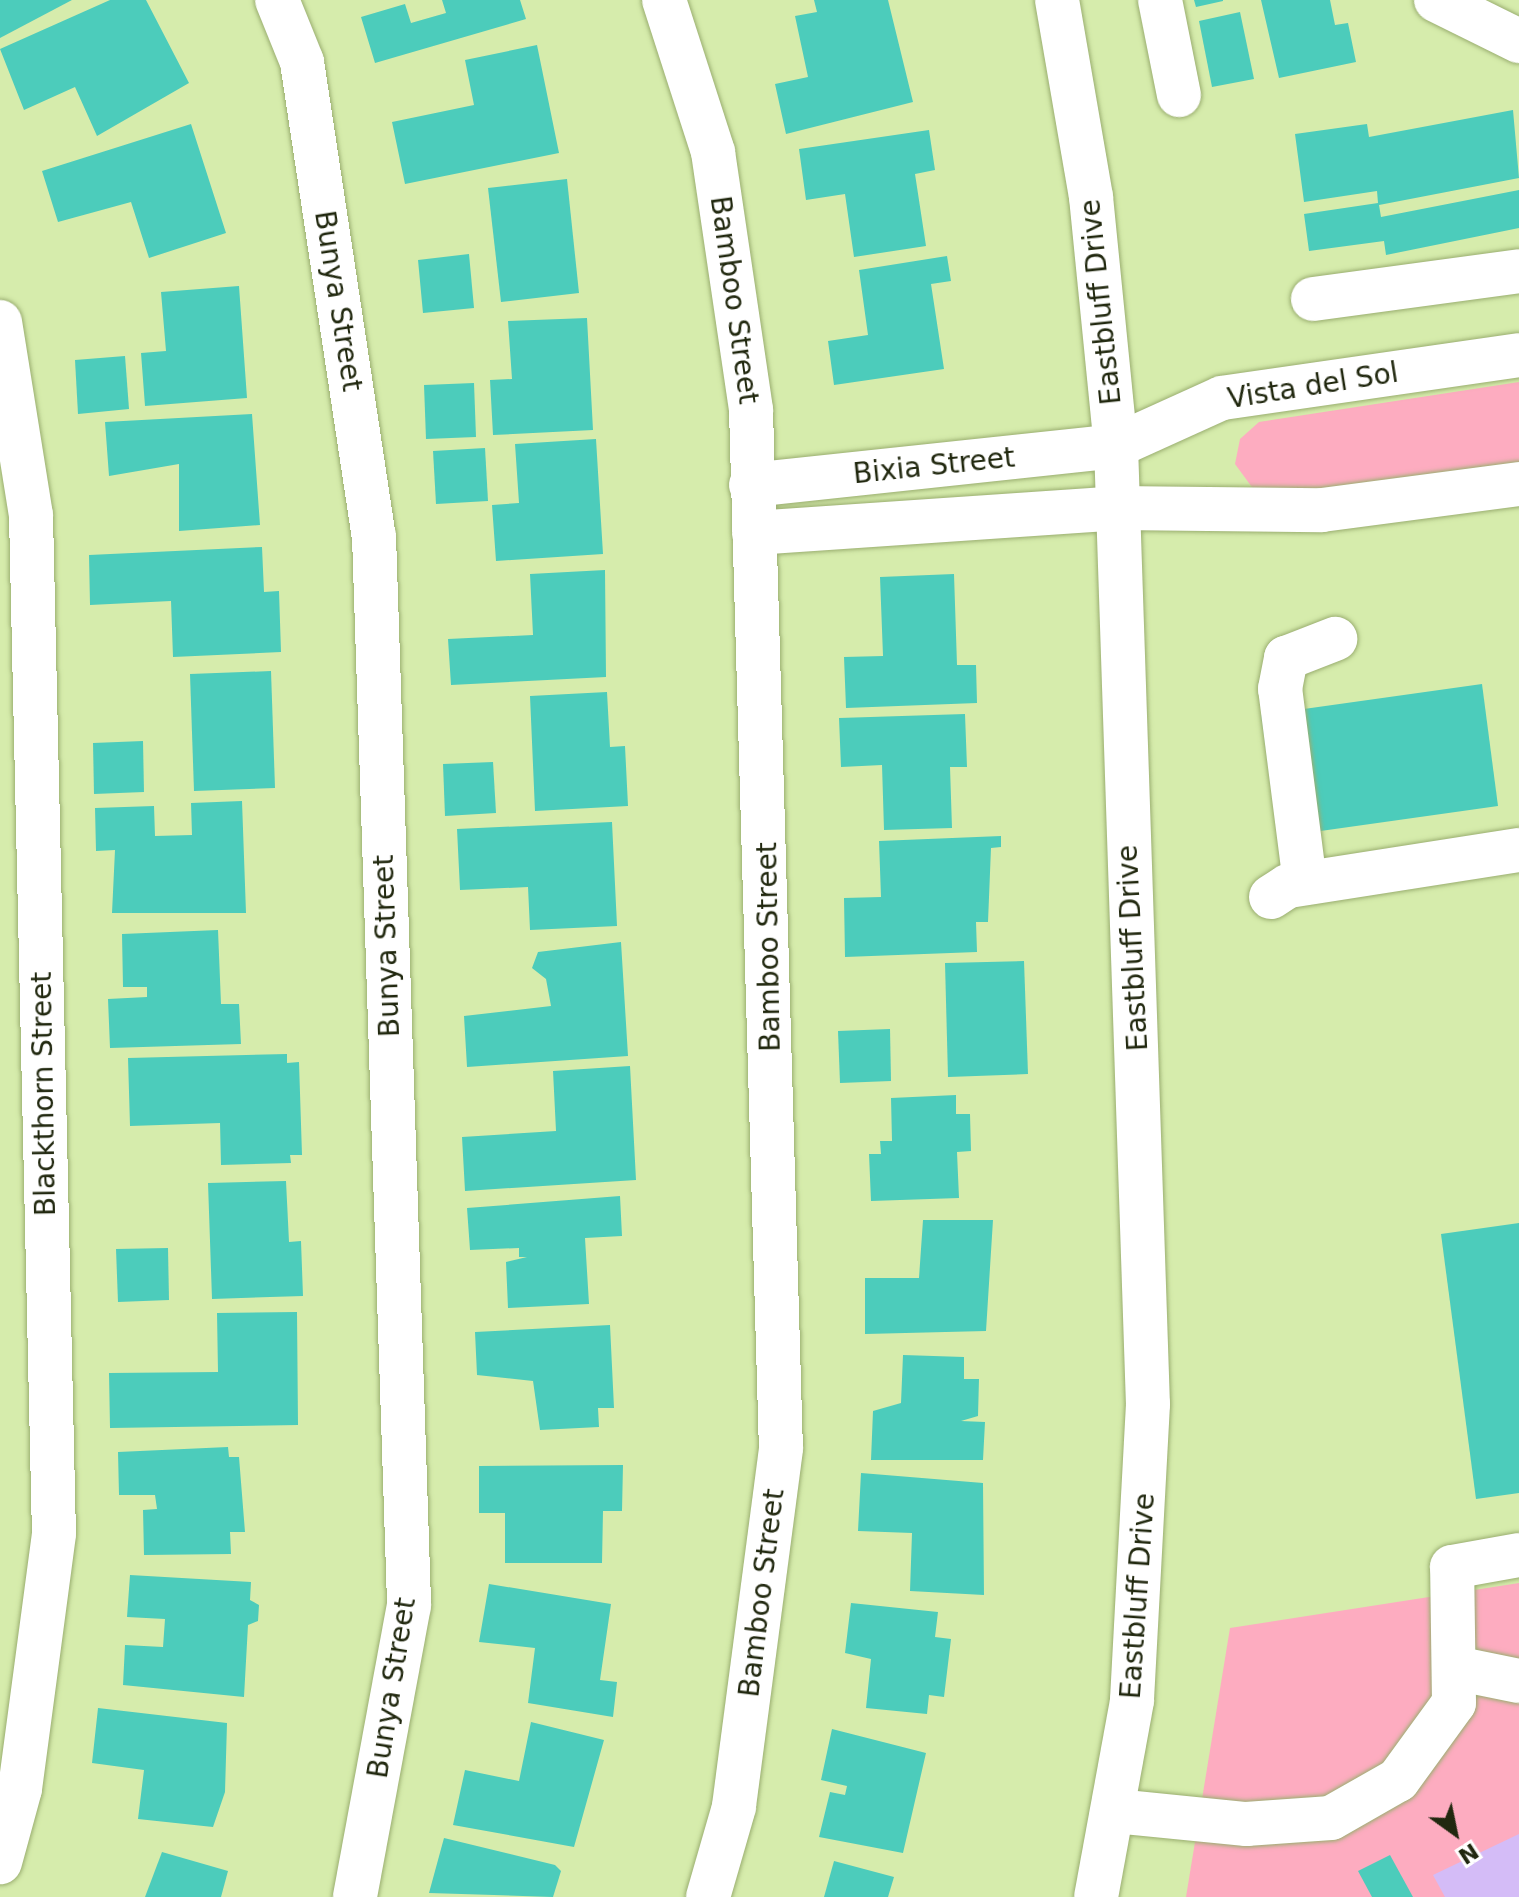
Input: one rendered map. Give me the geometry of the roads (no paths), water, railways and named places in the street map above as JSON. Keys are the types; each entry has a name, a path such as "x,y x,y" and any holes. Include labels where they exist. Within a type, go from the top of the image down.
{"street":[{"name":"Bunya Street","path":"277,0 302,62 374,536 409,1605 355,1897"},
{"name":"Bamboo Street","path":"664,0 713,152 751,410 781,1449 734,1807 708,1897"},
{"name":"Eastbluff Drive","path":"1057,0 1091,197 1116,446 1148,1404 1145,1555 1115,1811 1096,1897"},
{"path":"1160,0 1179,95"},
{"path":"1436,0 1519,41"},
{"path":"1313,299 1519,271"},
{"name":"Blackthorn Street","path":"0,322 31,515 54,1534 20,1789 0,1862"},
{"name":"Vista del Sol","path":"1116,446 1222,398 1519,355"},
{"name":"Bixia Street","path":"751,485 1116,446"},
{"path":"1117,508 1322,510 1519,484"},
{"name":"Bixia Street","path":"754,533 1117,508"},
{"path":"1335,639 1286,658 1280,689 1288,889 1519,850"},
{"path":"1115,1811 1246,1824 1331,1818 1398,1780 1454,1703 1452,1567 1519,1555"},
{"path":"1455,1668 1519,1681"}]}
